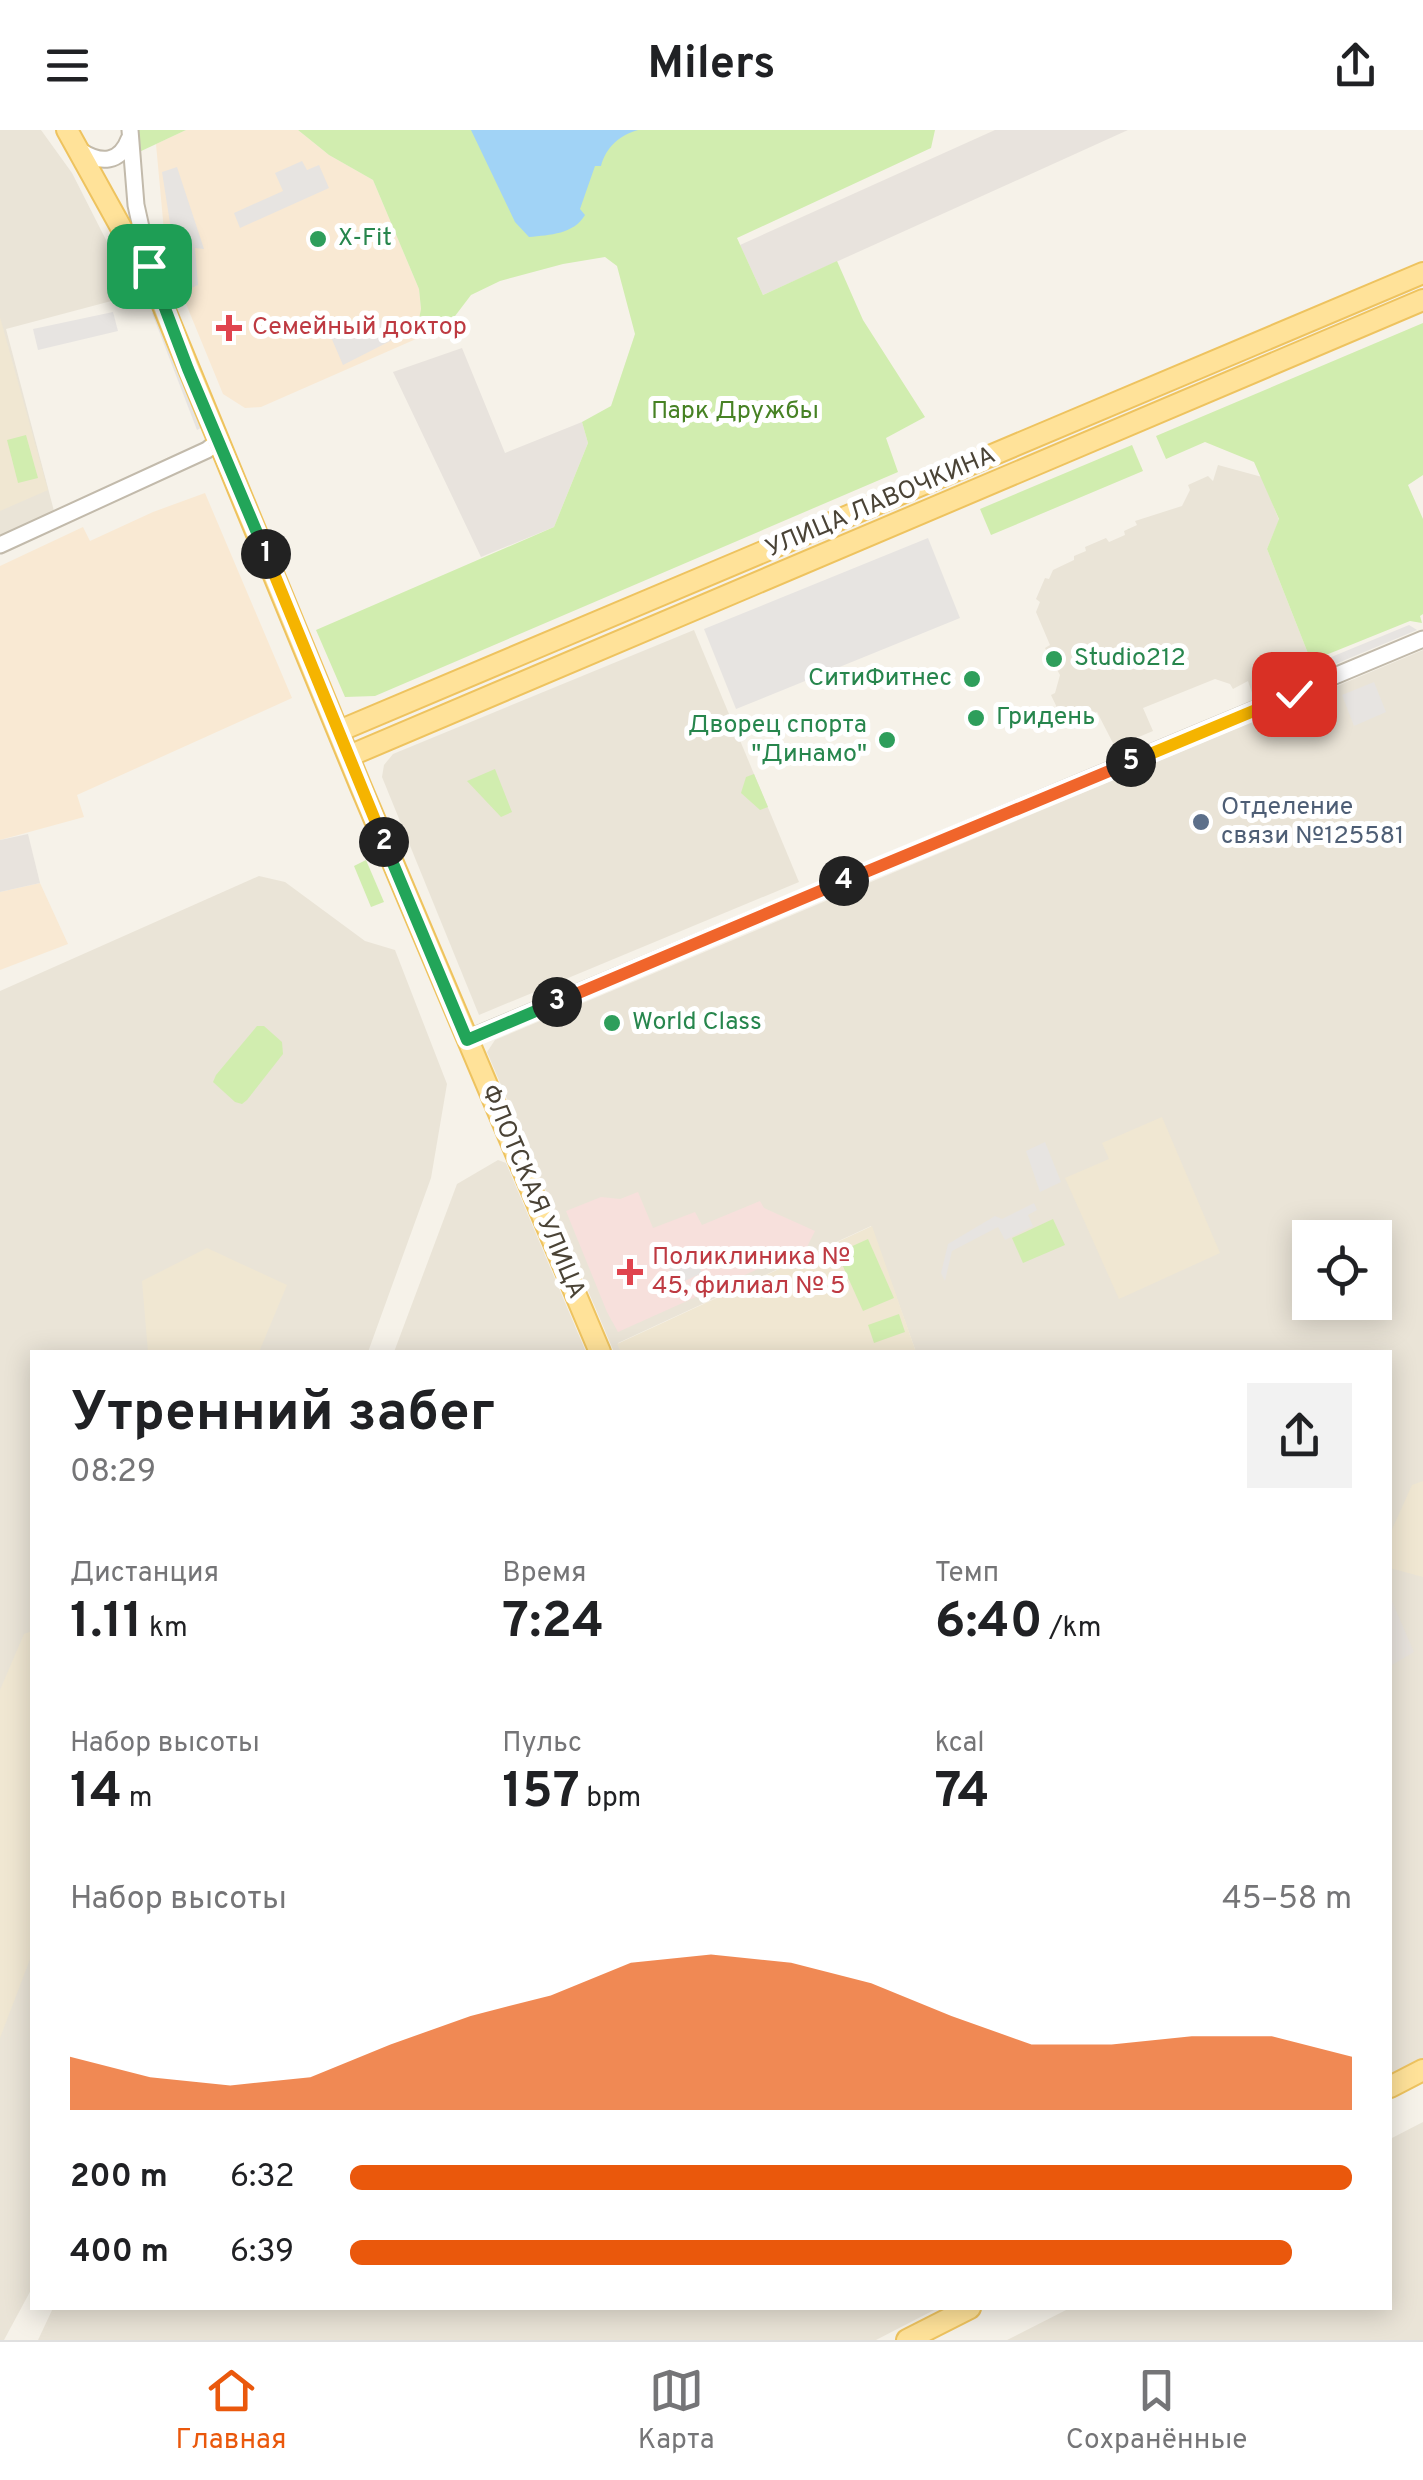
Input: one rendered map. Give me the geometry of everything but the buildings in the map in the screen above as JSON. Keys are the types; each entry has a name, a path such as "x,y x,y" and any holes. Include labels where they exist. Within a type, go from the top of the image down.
{"main road":[{"path":"67,130 158,296"},
{"name":"УЛИЦА ЛАВОЧКИНА","path":"339,731 1423,274"},
{"name":"ФЛОТСКАЯ УЛИЦА","path":"158,296 599,1350"},
{"name":"УЛИЦА ЛАВОЧКИНА","path":"350,756 1423,300"},
{"path":"1392,2087 1423,2070"},
{"path":"908,2340 966,2310"}],"street":[{"name":"ФЛОТСКАЯ УЛИЦА","path":"81,152 108,160 123,152 130,132"},
{"name":"ФЛОТСКАЯ УЛИЦА","path":"130,132 136,205 158,296"},
{"path":"0,545 218,442"},
{"path":"467,1040 1423,638"}],"shaded area":[{"path":"0,130 41,130 72,173 134,295 6,329 54,511 0,537"},
{"path":"186,130 298,130 329,155 373,180 419,289 421,309 416,339 261,407 245,408 223,394 175,277 164,231 156,144"},
{"path":"995,130 1128,130 763,295 740,245"},
{"path":"302,161 307,170 319,165 329,188 240,228 234,213 283,191 275,173"},
{"path":"177,167 204,249 195,248 198,285 181,293 162,172"},
{"path":"158,310 204,426 197,430 152,313"},
{"path":"113,312 118,331 38,350 33,329"},
{"path":"0,317 48,490 0,511"},
{"path":"373,317 384,321 392,317 402,335 343,365 331,337"},
{"path":"462,348 505,453 582,422 588,443 554,527 481,557 393,372"},
{"path":"1218,465 1262,477 1279,520 1267,549 1313,666 1252,693 1248,681 1233,689 1215,679 1143,708 1153,731 1115,747 1097,712 1076,722 1075,718 1060,714 1051,695 1060,675 1045,648 1050,645 1036,612 1040,602 1036,599 1053,570 1074,560 1074,556 1086,551 1085,547 1125,535 1124,531 1137,525 1135,521 1182,506 1190,490 1188,485 1208,476 1213,481"},
{"path":"205,493 292,698 77,795 84,817 0,840 0,566 83,527 90,541"},
{"path":"928,538 960,618 736,709 704,629"},
{"path":"1409,625 1417,630 1333,665 1324,660"},
{"path":"694,630 799,882 479,1015 382,777 384,765 393,754"},
{"path":"1423,650 1423,2058 1392,2074 1392,1350 915,1350 871,1226 618,1343 620,1350 613,1350 487,1052 495,1040"},
{"path":"1374,682 1386,712 1354,726 1342,695"},
{"path":"28,834 40,883 0,892 0,840"},
{"path":"259,876 285,882 365,941 395,950 447,1084 431,1178 369,1350 30,1350 30,2292 4,2340 0,2340 0,991"},
{"path":"40,883 68,944 0,970 0,892"},
{"path":"1162,1117 1220,1253 1119,1299 1065,1178 1109,1159 1102,1143"},
{"path":"1045,1142 1061,1182 1040,1192 1026,1151"},
{"path":"498,1160 506,1163 585,1350 395,1350 457,1184"},
{"path":"638,1192 653,1228 695,1212 702,1225 760,1201 764,1208 815,1231 807,1247 618,1332 566,1211 601,1197 620,1199"},
{"path":"1034,1203 1037,1210 1028,1215 1033,1226 1005,1240 998,1227 952,1251 945,1281 941,1273 948,1244 995,1216 1002,1219"},
{"path":"872,1226 915,1350 620,1350 617,1344"},
{"path":"207,1248 287,1285 260,1350 148,1350 142,1281"},
{"path":"695,1254 702,1273 676,1285 665,1258"},
{"path":"1423,1481 1423,1577 1392,1569 1392,1530 1412,1485"},
{"path":"1392,1602 1414,1652 1392,1665"},
{"path":"30,1632 30,1959 0,2038 0,1690 24,1634"},
{"path":"1423,2122 1423,2340 1007,2340 1066,2310 1392,2310 1392,2138"},
{"path":"52,2310 934,2310 876,2340 38,2340"}],"green space":[{"path":"136,130 186,130 137,153"},
{"name":"Парк Дружбы","path":"298,130 935,130 931,148 737,238 763,295 837,261 863,320 925,417 886,438 898,472 375,696 345,697 316,630 554,527 588,443 582,422 611,406 635,334 617,266 605,257 500,281 471,295 452,320 417,329 419,289 373,180 329,155"},
{"path":"1423,323 1423,475 1408,485 1423,519 1422,623 1410,621 1311,661 1267,549 1279,519 1254,462 1205,442 1166,459 1156,436"},
{"path":"26,435 38,478 18,483 7,440"},
{"path":"1132,445 1143,471 991,535 980,509"},
{"path":"495,769 512,812 501,817 467,781"},
{"path":"754,774 768,807 760,810 741,793 746,777"},
{"path":"366,860 384,902 371,907 354,866"},
{"path":"257,1026 264,1026 282,1042 283,1054 242,1104 213,1082"},
{"path":"1053,1219 1065,1245 1023,1263 1012,1238"},
{"path":"868,1239 894,1298 863,1311 837,1253"},
{"path":"899,1314 905,1332 874,1343 868,1325"}],"water":[{"path":"471,130 638,130 615,143 601,166 595,166 580,209 585,215 575,226 529,237 515,222"}],"place":[{"name":"X-Fit","path":"318,239"},
{"name":"Семейный доктор","path":"229,328"},
{"name":"Studio212","path":"1054,659"},
{"name":"СитиФитнес","path":"972,679"},
{"name":"Гридень","path":"976,718"},
{"name":"Дворец спорта \"Динамо\"","path":"887,740"},
{"name":"Отделение связи №125581","path":"1201,822"},
{"name":"World Class","path":"612,1023"},
{"name":"Поликлиника № 45, филиал № 5","path":"630,1272"}],"route":[{"path":"149,266 158,296 467,1040 1294,694"}]}
